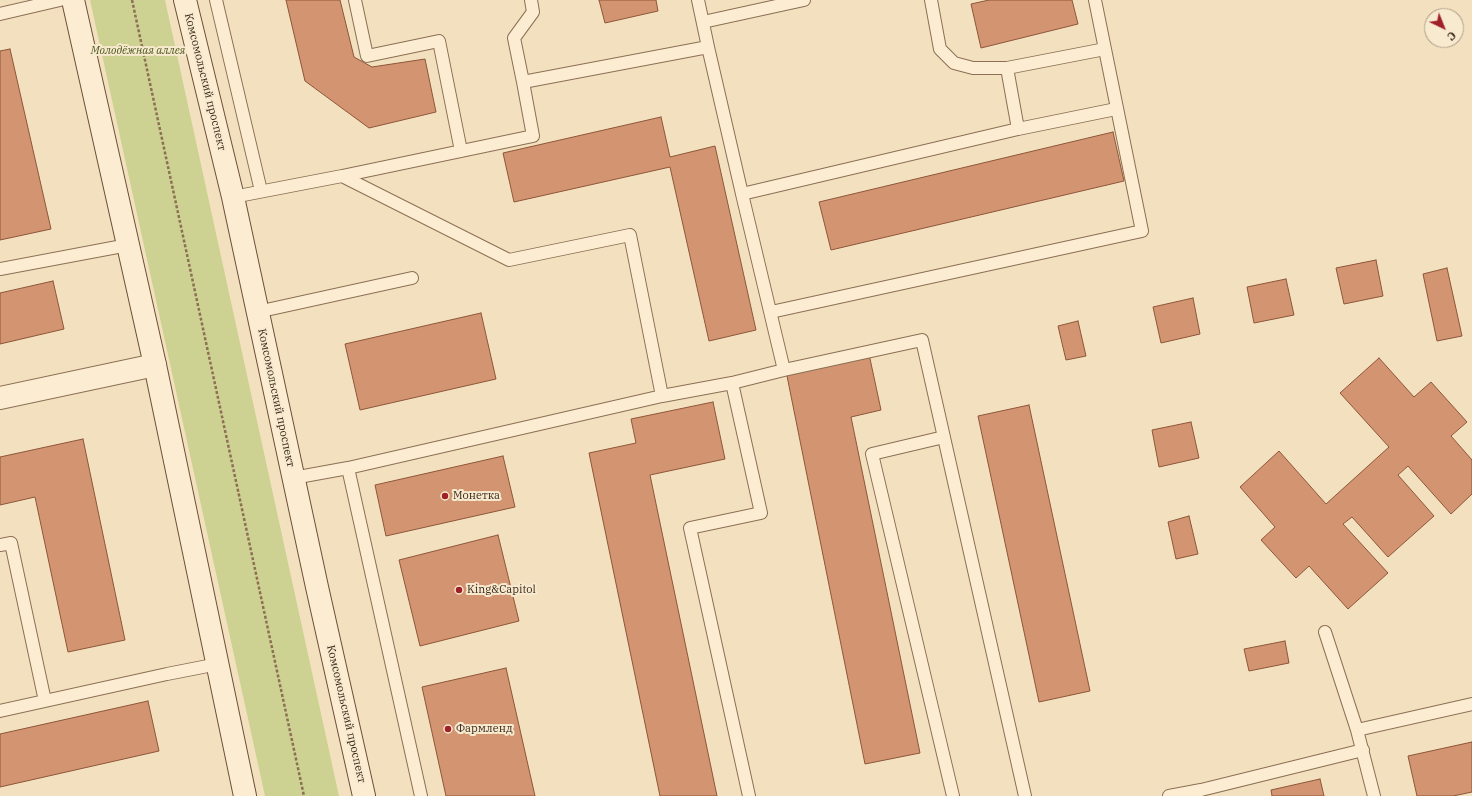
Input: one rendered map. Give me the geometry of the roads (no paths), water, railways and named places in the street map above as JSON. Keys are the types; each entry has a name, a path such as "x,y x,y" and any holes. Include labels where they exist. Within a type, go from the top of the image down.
{"main road":[{"path":"73,0 155,365 246,796"},
{"name":"Комсомольский проспект","path":"185,0 233,197 293,478 364,796"},
{"path":"0,398 155,365"}],"lane":[{"path":"0,14 60,0"},
{"path":"216,0 261,191"},
{"path":"355,0 367,56 439,41 461,151"},
{"path":"233,197 533,136 514,38 533,12 531,0"},
{"path":"698,0 784,370"},
{"path":"703,22 804,0"},
{"path":"931,0 940,49 954,63 973,68 1007,68 1104,49"},
{"path":"771,312 1142,231 1094,0"},
{"path":"523,82 708,47"},
{"path":"1007,68 1018,130"},
{"path":"742,194 1018,130 1116,109"},
{"path":"342,176 509,260 630,235 662,396"},
{"path":"0,269 128,245"},
{"path":"257,312 412,278"},
{"path":"293,478 348,468 662,396 922,340 1025,796"},
{"path":"732,382 761,513 690,528 749,796"},
{"path":"944,437 872,454 953,796"},
{"path":"348,468 421,796"},
{"path":"0,545 11,543 45,701"},
{"path":"1325,632 1357,730 1374,796"},
{"path":"0,711 218,664"},
{"path":"1357,730 1472,704"},
{"path":"1169,796 1201,793 1362,750"}],"place":[{"name":"Монетка","path":"445,496"},
{"name":"King&Capitol","path":"459,590"},
{"name":"Фармленд","path":"448,729"}],"park label":[{"name":"Молодёжная аллея","path":"138,51"}]}
